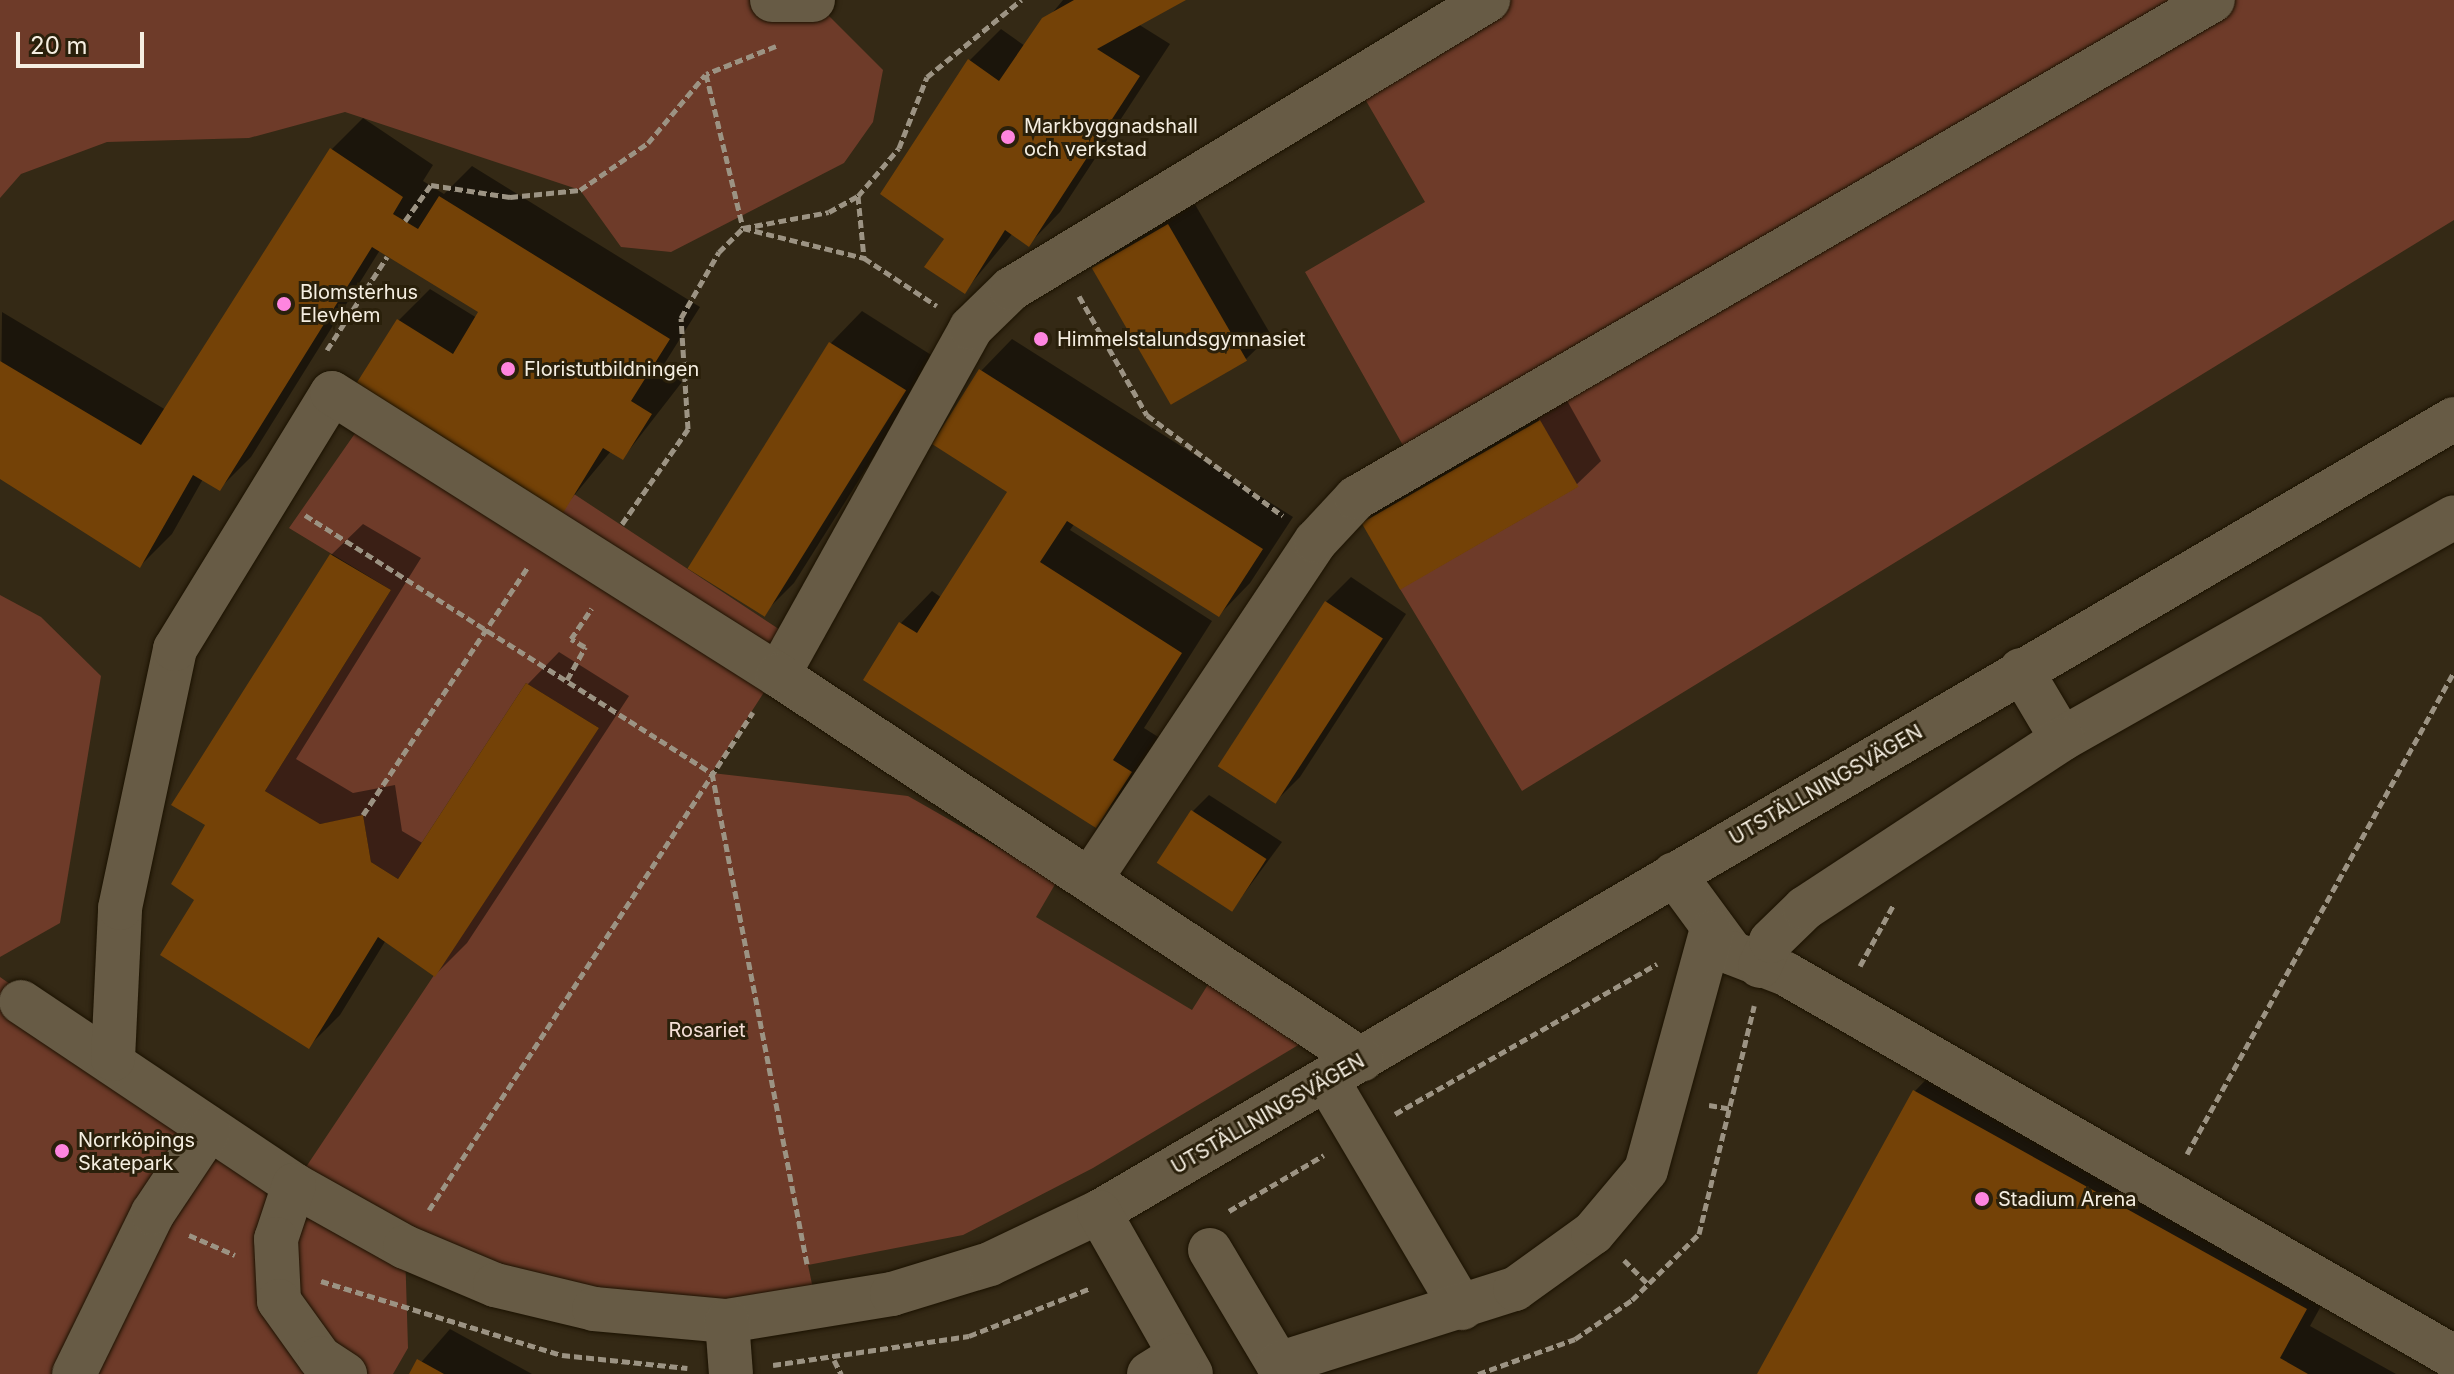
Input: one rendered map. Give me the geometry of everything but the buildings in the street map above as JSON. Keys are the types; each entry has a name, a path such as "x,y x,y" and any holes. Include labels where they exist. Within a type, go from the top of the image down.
{"street":[{"path":"772,0 813,0"},
{"path":"778,675 971,328 1011,289 1488,0"},
{"path":"1091,878 1316,541 1356,498 2213,0"},
{"path":"113,1059 120,908 175,649 266,491 332,393 778,675 1091,878 1344,1070 1462,1308"},
{"name":"UTSTÄLLNINGSVÄGEN","path":"21,1002 113,1059 209,1129 294,1185 405,1247 544,1298 727,1321 817,1308 990,1264 1099,1212 2454,419"},
{"path":"1760,966 1771,941 1805,908 2062,739 2454,517"},
{"path":"2021,670 2062,739"},
{"path":"1674,874 1711,933 1760,966 1786,974 2454,1357"},
{"path":"1210,1250 1278,1364 1515,1289 1593,1233 1646,1170 1711,933"},
{"path":"74,1374 153,1213 209,1129"},
{"path":"294,1185 276,1239 279,1301 320,1358 345,1374"},
{"path":"1099,1212 1173,1368"},
{"path":"727,1321 731,1374"}],"path":[{"path":"567,680 585,647 571,639 606,567 688,429 681,318 719,252 743,228 806,218 858,196 899,148 927,77 1021,0"},
{"path":"405,221 431,185 510,197 580,190 648,143 706,74 790,40"},
{"path":"706,74 743,228"},
{"path":"858,196 864,258"},
{"path":"743,228 864,258 971,328"},
{"path":"1058,260 1147,415 1316,541"},
{"path":"266,491 712,773 817,1308"},
{"path":"363,815 551,533"},
{"path":"2186,1157 2454,672"},
{"path":"405,1247 778,675"},
{"path":"1854,977 1901,892"},
{"path":"2172,1150 2199,1165"},
{"path":"834,1360 841,1374"}],"green space":[{"path":"0,0 813,0 883,70 873,122 844,163 671,252 621,247 580,190 345,112 249,138 107,142 21,174 0,198"},
{"path":"1510,0 2454,0 2454,220 1522,791 1400,589 1577,487 1523,392 1409,456 1305,272 1425,202 1358,87"},
{"name":"Rosariet","path":"379,399 574,494 797,641 712,773 908,796 1057,881 1036,917 1192,1010 1214,975 1310,1038 1093,1168 963,1235 808,1265 817,1308 727,1321 405,1248 408,1348 393,1374 0,1374 0,977 294,1185 599,728 526,683 398,879 371,862 363,816 320,824 265,791 391,590 289,528"},
{"path":"0,595 41,617 101,676 60,923 0,957"}],"place":[{"name":"Markbyggnadshall och verkstad","path":"1008,137"},
{"name":"Blomsterhus Elevhem","path":"284,304"},
{"name":"Himmelstalundsgymnasiet","path":"1041,339"},
{"name":"Floristutbildningen","path":"508,369"},
{"name":"Norrköpings Skatepark","path":"62,1151"},
{"name":"Stadium Arena","path":"1982,1199"}]}
